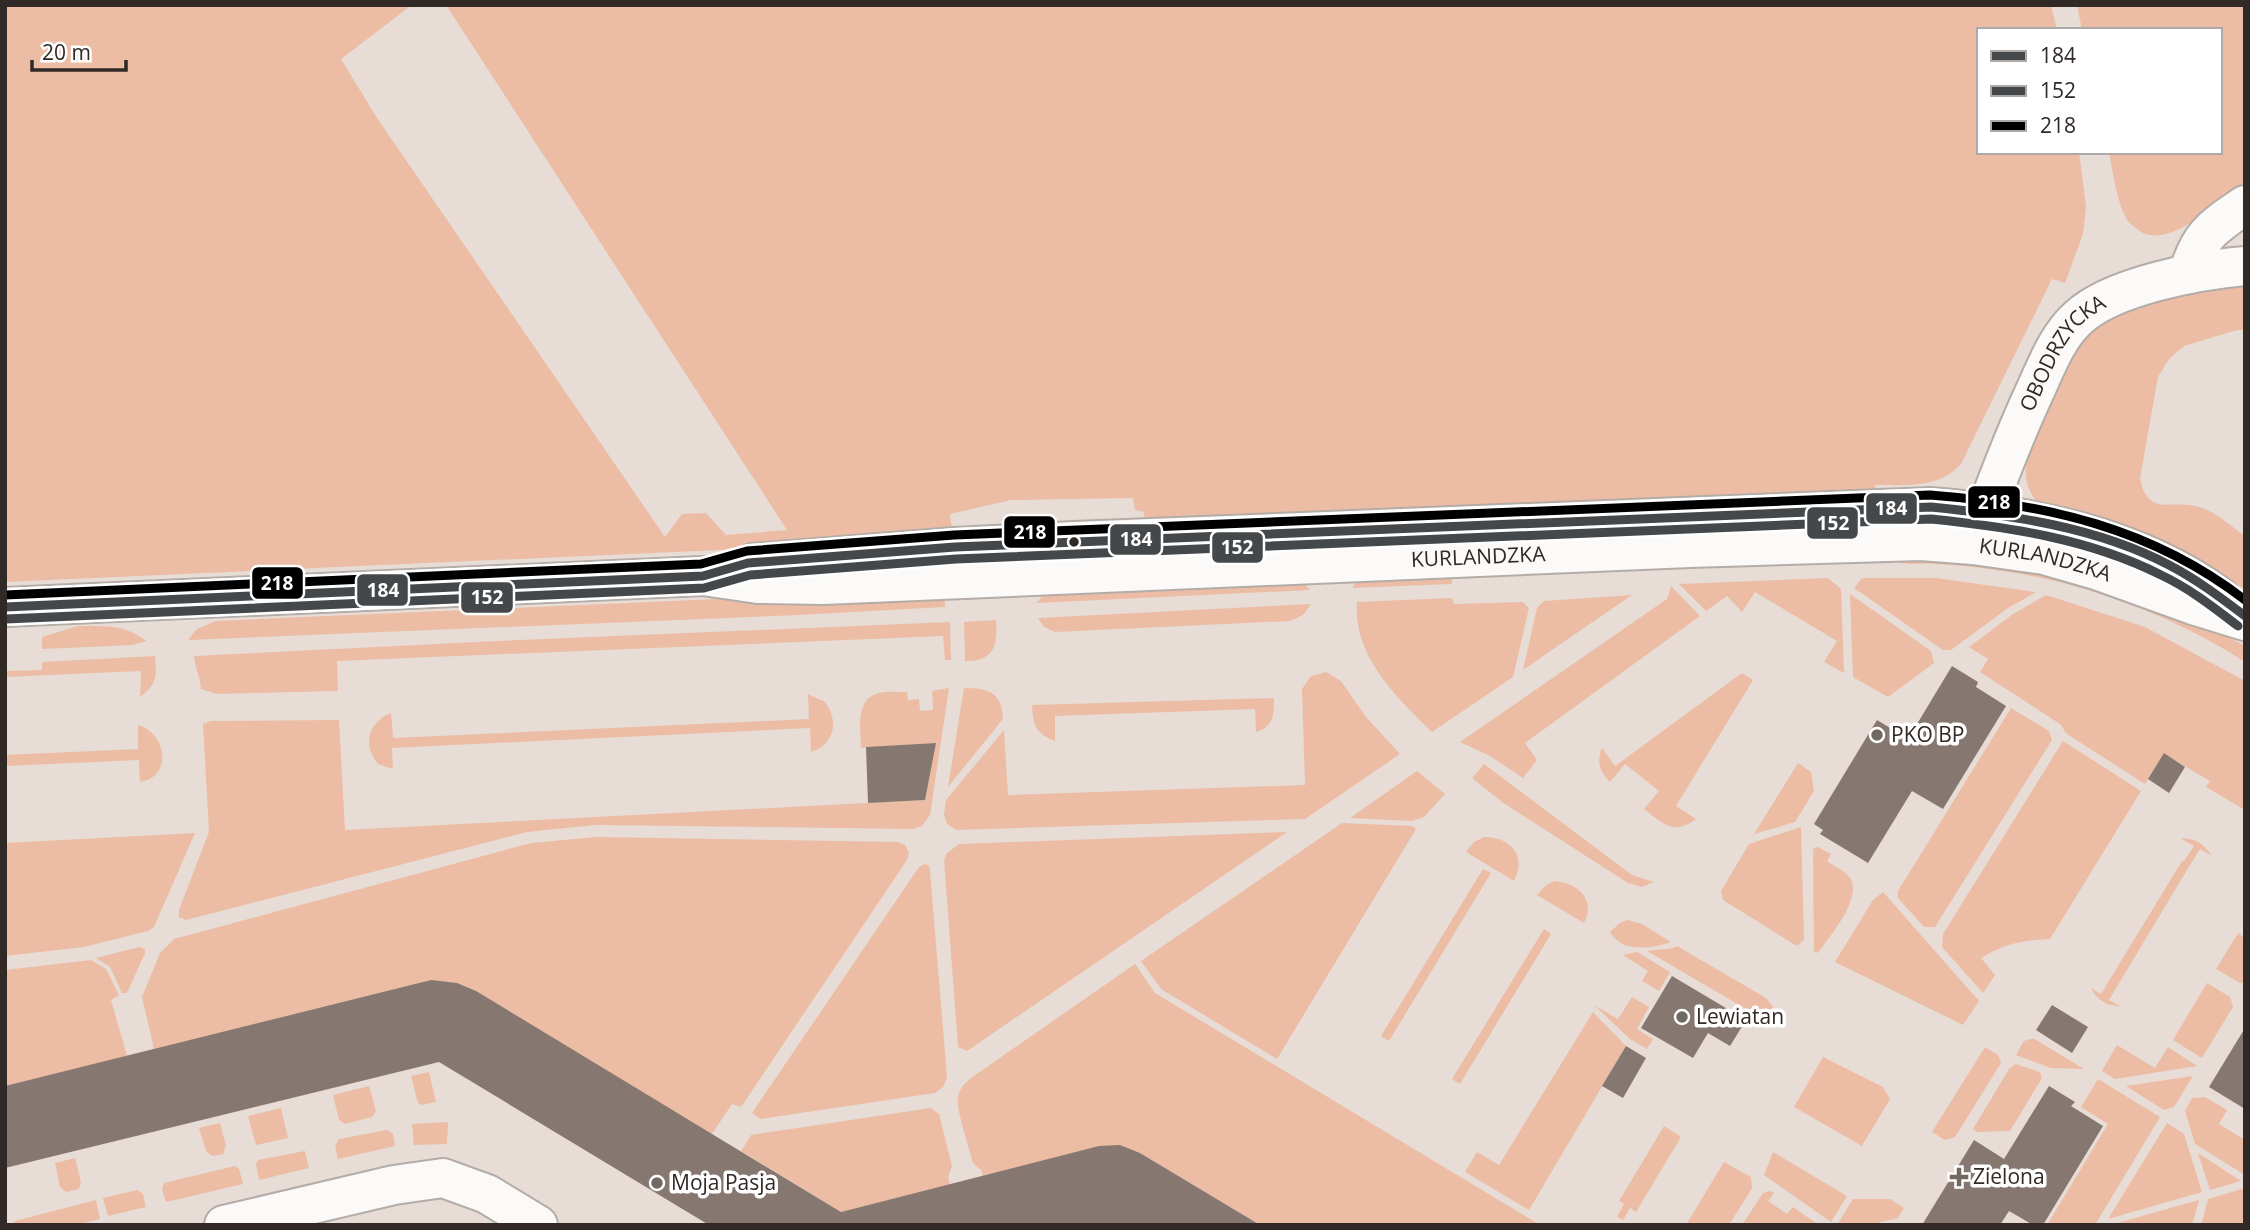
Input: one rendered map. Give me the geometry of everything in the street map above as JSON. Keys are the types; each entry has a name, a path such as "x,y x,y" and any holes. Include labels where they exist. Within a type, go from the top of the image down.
{"street":[{"path":"2188,274 2195,250 2202,239 2245,205"},
{"name":"OBODRZYCKA","path":"1979,528 2007,451 2052,353 2077,319 2097,304 2146,285 2188,274 2245,266"},
{"name":"KURLANDZKA","path":"5,607 703,576 748,563 820,556 1074,541 1919,508 1979,528 2093,535 2153,558 2196,579 2245,618"},
{"path":"224,1225 394,1185 443,1178 487,1194 538,1225"}],"shaded area":[{"path":"5,5 412,5 341,59 377,118 665,537 682,514 706,513 726,535 787,530 446,5 2051,5 2057,28 1977,28 1977,154 2079,154 2086,207 2083,234 2065,283 2052,279 1961,464 1943,478 1932,482 1875,485 1875,499 1145,524 1144,512 1135,510 1133,498 1011,500 950,514 952,530 940,540 5,582"},
{"path":"2077,5 2245,5 2245,220 2227,197 2195,220 2170,233 2146,234 2132,226 2125,216 2117,193 2109,154 2222,154 2222,28 2082,28"},
{"path":"2245,282 2245,330 2184,346 2169,359 2158,377 2140,478 2149,499 2156,503 2192,505 2208,510 2245,536 2245,589 2220,576 2037,502 2028,487 2026,470 2027,458 2062,376 2079,344 2095,327 2113,316 2157,300"},
{"path":"2000,557 2203,623 2245,646 2245,662 2157,615 2060,582 1995,570 1894,561"},
{"path":"1451,570 1452,584 1352,588 1357,581"},
{"path":"1828,578 1841,589 1844,673 1824,662 1837,641 1755,592 1742,612 1727,596 1706,611 1679,584"},
{"path":"1862,578 1936,578 2036,592 2008,608 1951,650 1943,650 1854,588"},
{"path":"1303,582 1310,590 1037,603 1044,593"},
{"path":"1671,586 1700,616 1525,743 1537,760 1523,778 1490,756 1460,742 1667,599"},
{"path":"944,589 945,607 188,640 197,629 216,621"},
{"path":"1850,594 1931,651 1934,663 1888,697 1853,677"},
{"path":"1632,595 1523,670 1537,608 1544,601"},
{"path":"2046,595 2145,627 2245,681 2245,810 2206,787 2210,781 2164,754 2145,784 2067,734 2060,724 1980,672 1988,659 1969,647 2013,614"},
{"path":"1452,598 1454,604 1523,602 1529,608 1513,677 1432,732 1391,690 1369,658 1358,622 1357,602"},
{"path":"1311,604 1303,615 1290,621 1055,632 1044,627 1038,618"},
{"path":"996,620 996,637 992,650 982,659 965,661 964,622"},
{"path":"950,622 951,660 945,660 943,636 337,661 338,691 217,694 201,689 194,656 497,641"},
{"path":"78,626 122,629 147,641 132,645 42,649 42,637"},
{"path":"155,656 155,679 140,697 141,671 5,677 5,671 42,670 42,662"},
{"path":"1326,672 1341,681 1366,717 1400,754 1305,819 956,830 947,824 944,815 946,800 1004,730 1008,795 1305,785 1302,689 1311,676"},
{"path":"1742,673 1753,680 1676,806 1696,819 1681,827 1663,823 1644,809 1659,791 1625,764 1610,782 1601,771 1599,762 1602,748 1615,766"},
{"path":"949,688 930,815 922,826 914,829 596,825 527,832 186,920 179,917 179,910 209,832 203,724 211,721 339,720 345,830 924,800 935,743 861,748 862,708 871,696 879,693 907,692 908,700 919,699 920,711 933,710 932,691"},
{"path":"964,688 992,693 1000,703 1003,719 948,787"},
{"path":"808,694 825,702 833,724 830,738 811,752 810,728 392,748 393,769 378,764 369,742 377,722 391,713 393,738 809,719"},
{"path":"1274,698 1270,723 1256,732 1255,709 1055,716 1055,741 1037,728 1032,705"},
{"path":"2011,708 2049,731 2052,740 1935,927 1924,927 1898,898 1898,891"},
{"path":"138,725 155,737 162,755 158,772 140,782 139,760 5,766 5,755 138,749"},
{"path":"2063,741 2141,791 2050,939 2014,944 1981,958 1995,975 1983,993 1942,947 1943,934"},
{"path":"1798,763 1811,772 1814,791 1795,822 1754,834"},
{"path":"1484,764 1632,875 1654,882 1642,887 1628,883 1502,802 1472,778"},
{"path":"1417,771 1445,794 1424,817 1412,821 1350,818"},
{"path":"1342,823 1412,826 1416,829 1277,1059 1161,989 1141,961"},
{"path":"1801,827 1804,940 1797,946 1723,900 1721,891 1749,844"},
{"path":"1287,832 967,1051 958,1047 944,860 947,853 959,844"},
{"path":"195,833 154,927 148,931 84,947 5,956 5,843"},
{"path":"596,837 898,842 905,845 909,853 907,860 741,1107 732,1104 712,1134 431,980 154,1049 142,997 160,953 174,939 531,843"},
{"path":"1484,837 1502,840 1514,850 1519,864 1514,881 1466,852 1474,842"},
{"path":"2180,838 2199,842 2212,856 2200,849 2109,1000 2120,1006 2111,1005 2099,999 2091,988 2101,994 2182,861 2194,846"},
{"path":"1818,847 1831,854 1827,861 1848,875 1853,886 1849,906 1818,953 1814,951 1813,849"},
{"path":"925,864 930,871 947,1077 943,1087 935,1093 761,1119 752,1113 919,867"},
{"path":"1483,869 1491,873 1389,1041 1381,1036"},
{"path":"1554,881 1570,885 1582,894 1588,907 1584,923 1537,895"},
{"path":"1883,892 1979,1001 1963,1025 1835,962 1873,900"},
{"path":"1627,920 1642,924 1671,942 1638,948 1622,943 1610,932"},
{"path":"1544,929 1551,934 1460,1084 1452,1079"},
{"path":"2238,933 2245,938 2245,982 2240,983 2216,969"},
{"path":"1677,946 1766,998 1776,1011 1775,1026 1647,951"},
{"path":"139,947 145,949 145,953 127,993 122,993 110,967 96,958"},
{"path":"1637,952 1670,972 1659,991 1642,981 1648,971 1623,955"},
{"path":"91,960 106,969 119,995 111,1000 127,1056 5,1086 5,970"},
{"path":"1135,964 1155,993 1540,1225 1260,1225 1140,1153 1120,1145 983,1176 973,1163 961,1119 958,1096 961,1088 974,1076"},
{"path":"2207,983 2230,997 2233,1007 2202,1058 2173,1040"},
{"path":"1632,997 1649,1007 1637,1029 1653,1039 1647,1049 1630,1039 1594,1005 1618,1019"},
{"path":"1593,1012 1626,1046 1529,1210 1465,1172 1477,1152 1499,1165"},
{"path":"2033,1038 2084,1069 2051,1068 2016,1055 2024,1041"},
{"path":"2117,1045 2155,1068 2168,1047 2197,1066 2115,1079 2102,1071"},
{"path":"1985,1047 1998,1055 2001,1063 1955,1137 1945,1140 1932,1132"},
{"path":"1823,1057 1883,1087 1890,1099 1862,1146 1794,1107"},
{"path":"2015,1064 2040,1072 2042,1078 2010,1131 1977,1132 1973,1129 2009,1069"},
{"path":"429,1072 436,1102 422,1105 418,1103 411,1076"},
{"path":"2193,1076 2174,1107 2164,1110 2126,1086"},
{"path":"2098,1079 2160,1117 2095,1225 2047,1225 2108,1124 2081,1107"},
{"path":"369,1086 376,1111 372,1117 345,1124 339,1120 333,1095"},
{"path":"2205,1097 2227,1110 2219,1124 2245,1140 2245,1175 2195,1144 2185,1111 2192,1098"},
{"path":"281,1108 288,1138 256,1145 248,1116"},
{"path":"931,1108 939,1114 952,1166 948,1177 950,1185 841,1212 741,1151 751,1135"},
{"path":"448,1122 447,1144 414,1145 412,1124"},
{"path":"220,1123 226,1146 223,1154 212,1156 206,1151 199,1128"},
{"path":"2167,1123 2184,1134 2202,1192 2108,1219"},
{"path":"1664,1126 1681,1137 1636,1212 1630,1208 1623,1220 1617,1217 1624,1204 1619,1201"},
{"path":"387,1130 393,1134 395,1146 338,1159 335,1146 339,1139"},
{"path":"305,1151 309,1168 259,1180 256,1164 258,1160"},
{"path":"1773,1152 1847,1196 1831,1222 1764,1175"},
{"path":"2198,1153 2241,1181 2210,1190"},
{"path":"75,1158 81,1182 79,1189 66,1192 60,1187 55,1163"},
{"path":"1724,1162 1751,1177 1752,1188 1729,1225 1686,1225"},
{"path":"235,1166 239,1169 243,1184 166,1202 162,1189 164,1183"},
{"path":"2245,1188 2245,1225 2201,1225 2208,1199"},
{"path":"137,1190 143,1194 146,1207 108,1216 103,1198"},
{"path":"1763,1193 1774,1193 1768,1201 1787,1214 1793,1207 1819,1225 1742,1225"},
{"path":"1853,1199 1890,1199 1904,1208 1898,1218 1869,1225 1837,1225"},
{"path":"96,1200 100,1219 75,1225 12,1225 15,1221"},
{"path":"2199,1200 2192,1225 2110,1225"}],"building":[{"path":"1952,666 1978,682 1976,687 2006,706 1943,809 1912,791 1868,863 1820,834 1823,830 1814,824 1877,720 1908,739"},
{"path":"936,743 925,800 868,803 866,747"},
{"path":"2164,753 2185,767 2169,793 2148,779"},
{"name":"Lewiatan","path":"1672,976 1746,1020 1730,1046 1708,1033 1693,1058 1641,1028"},
{"path":"431,980 457,983 476,991 841,1212 1099,1146 1120,1145 1140,1153 1260,1225 709,1225 439,1062 5,1168 5,1086"},
{"path":"2052,1005 2088,1027 2072,1053 2036,1030"},
{"path":"2245,1028 2245,1109 2209,1087"},
{"path":"1626,1046 1646,1058 1623,1098 1602,1086"},
{"path":"2049,1086 2075,1102 2071,1106 2103,1126 2043,1225 2033,1225 2009,1211 2000,1225 1922,1225 1974,1140 2004,1159"}],"transit line":[{"name":"218","path":"5,595 701,564 747,551 954,535 1930,495 2015,505 2096,524 2173,554 2210,575 2245,600"},
{"name":"184","path":"5,607 703,576 748,563 955,547 1931,507 2022,519 2113,541 2179,570 2245,616"},
{"name":"152","path":"6,619 704,588 750,575 956,559 1931,519 2049,536 2106,552 2171,580 2201,598 2238,626"}],"place":[{"name":"PKO BP","path":"1877,735"},
{"name":"Lewiatan","path":"1682,1017"},
{"name":"Zielona","path":"1959,1177"},
{"name":"Moja Pasja","path":"657,1183"}]}
